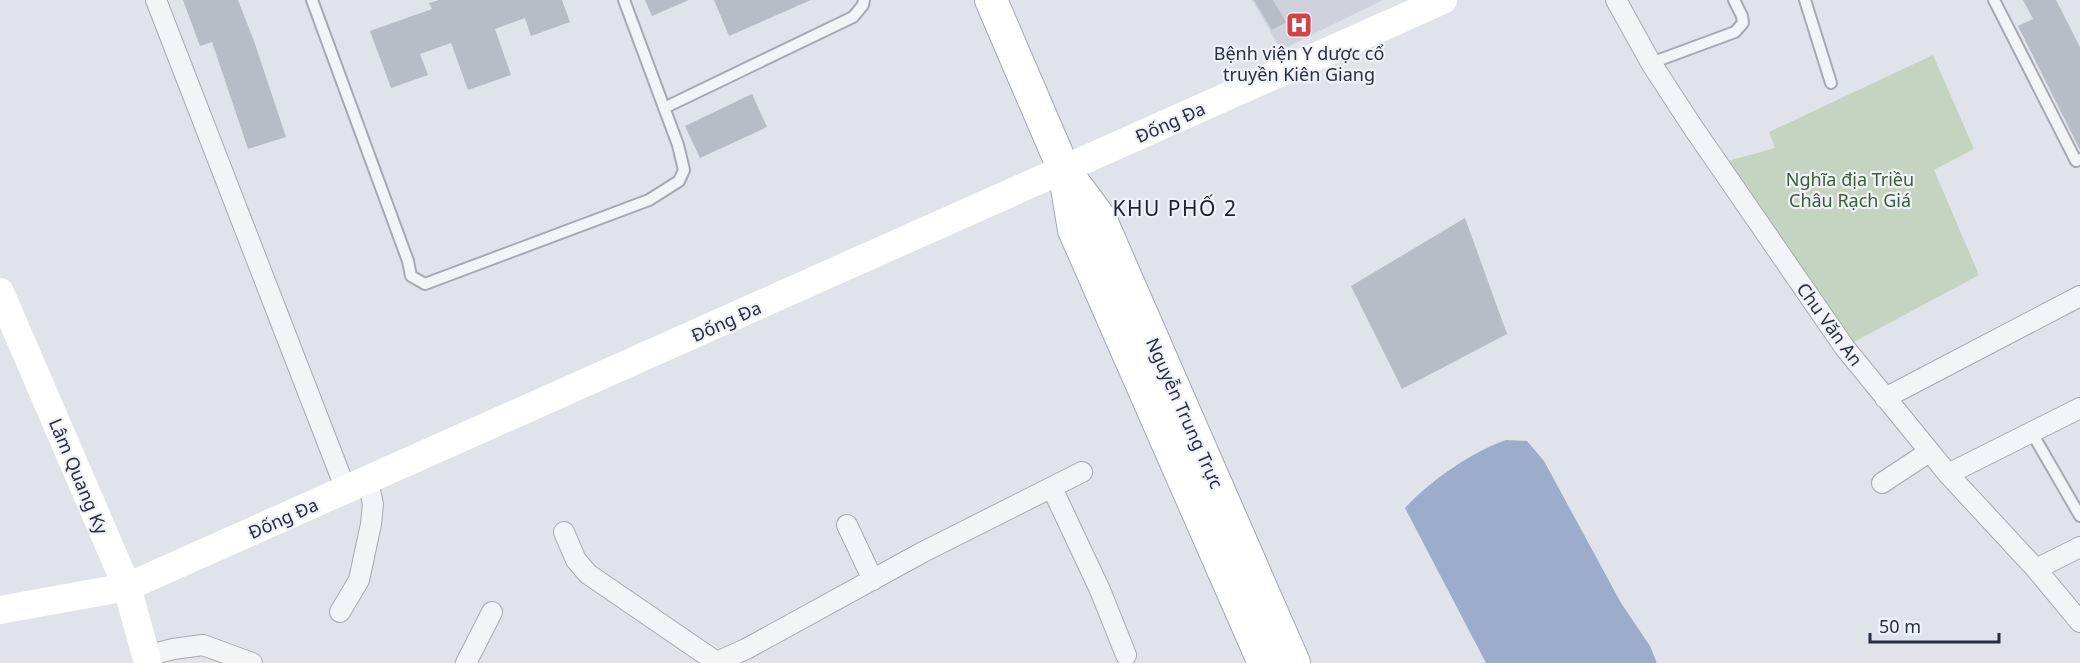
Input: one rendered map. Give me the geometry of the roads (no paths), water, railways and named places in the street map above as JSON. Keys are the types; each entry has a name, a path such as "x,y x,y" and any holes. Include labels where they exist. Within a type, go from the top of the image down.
{"main road":[{"name":"Nguyễn Trung Trực","path":"991,0 1064,170 1100,218 1294,663"},
{"name":"Nguyễn Trung Trực","path":"1064,170 1074,230 1264,663"}],"street":[{"path":"156,0 357,486 373,504 359,580 340,612"},
{"name":"Đống Đa","path":"0,610 128,587 1064,170 1413,6 1443,0"},
{"name":"Chu Văn An","path":"1616,0 1651,63 1845,348 1929,452 2036,569 2080,622"},
{"name":"Lâm Quang Ky","path":"0,292 128,587 147,659"},
{"path":"1885,398 2080,296"},
{"path":"1948,474 2080,408"},
{"path":"1882,483 1929,452"},
{"path":"564,532 576,561 588,574 716,662 749,656 923,552 1082,472"},
{"path":"1052,488 1100,590 1126,655"},
{"path":"847,525 873,580"},
{"path":"2036,569 2080,547"},
{"path":"466,663 492,612"},
{"path":"147,659 173,649 203,645 252,663"}],"lane":[{"path":"312,0 408,261 411,276 425,284 650,200 679,182 684,170 678,144 624,0"},
{"path":"664,108 854,17 864,0"},
{"path":"1651,63 1735,32 1743,23 1734,0"},
{"path":"1804,0 1831,83"},
{"path":"1994,0 2076,161 2080,159"},
{"path":"2032,433 2080,516"}],"water":[{"path":"1506,440 1527,441 1544,461 1621,603 1650,646 1657,663 1486,663 1405,508 1452,468"}],"place":[{"name":"Bệnh viện Y dược cổ truyền Kiên Giang","path":"1299,25"}],"district":[{"name":"KHU PHỐ 2","path":"1175,208"}],"park label":[{"name":"Nghĩa địa Triều Châu Rạch Giá","path":"1850,189"}]}
